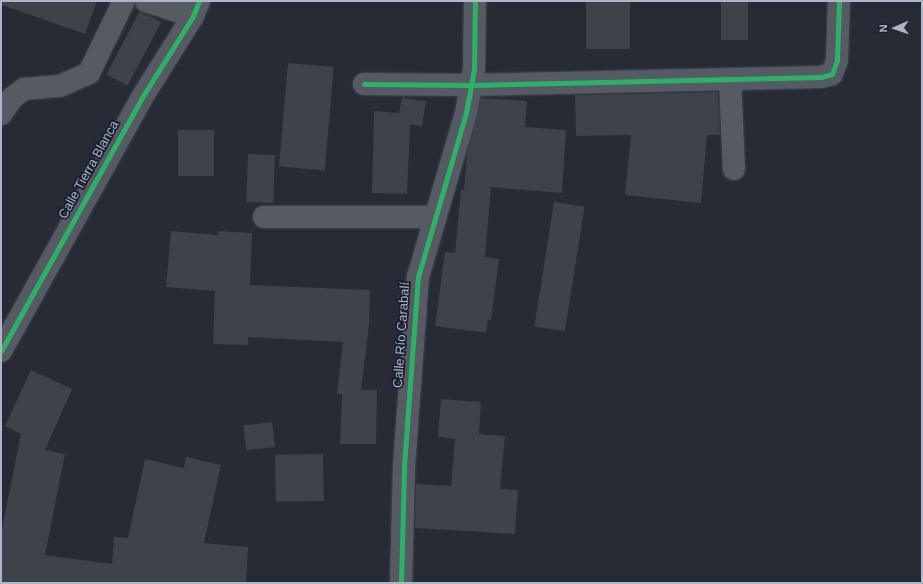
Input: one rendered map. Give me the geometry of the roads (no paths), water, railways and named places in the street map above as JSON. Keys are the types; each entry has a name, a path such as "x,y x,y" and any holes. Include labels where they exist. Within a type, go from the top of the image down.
{"street":[{"path":"1,114 12,98 24,89 60,86 89,73 124,1"},
{"path":"146,1 196,9"},
{"name":"Calle Río Carabalí","path":"401,583 404,466 418,277 434,217 466,113 471,85 475,1"},
{"path":"364,84 471,85 821,77 832,74 837,60 839,1"},
{"name":"Calle Tierra Blanca","path":"1,351 141,99 196,9"},
{"path":"730,79 734,169"},
{"path":"264,217 434,217"}]}
